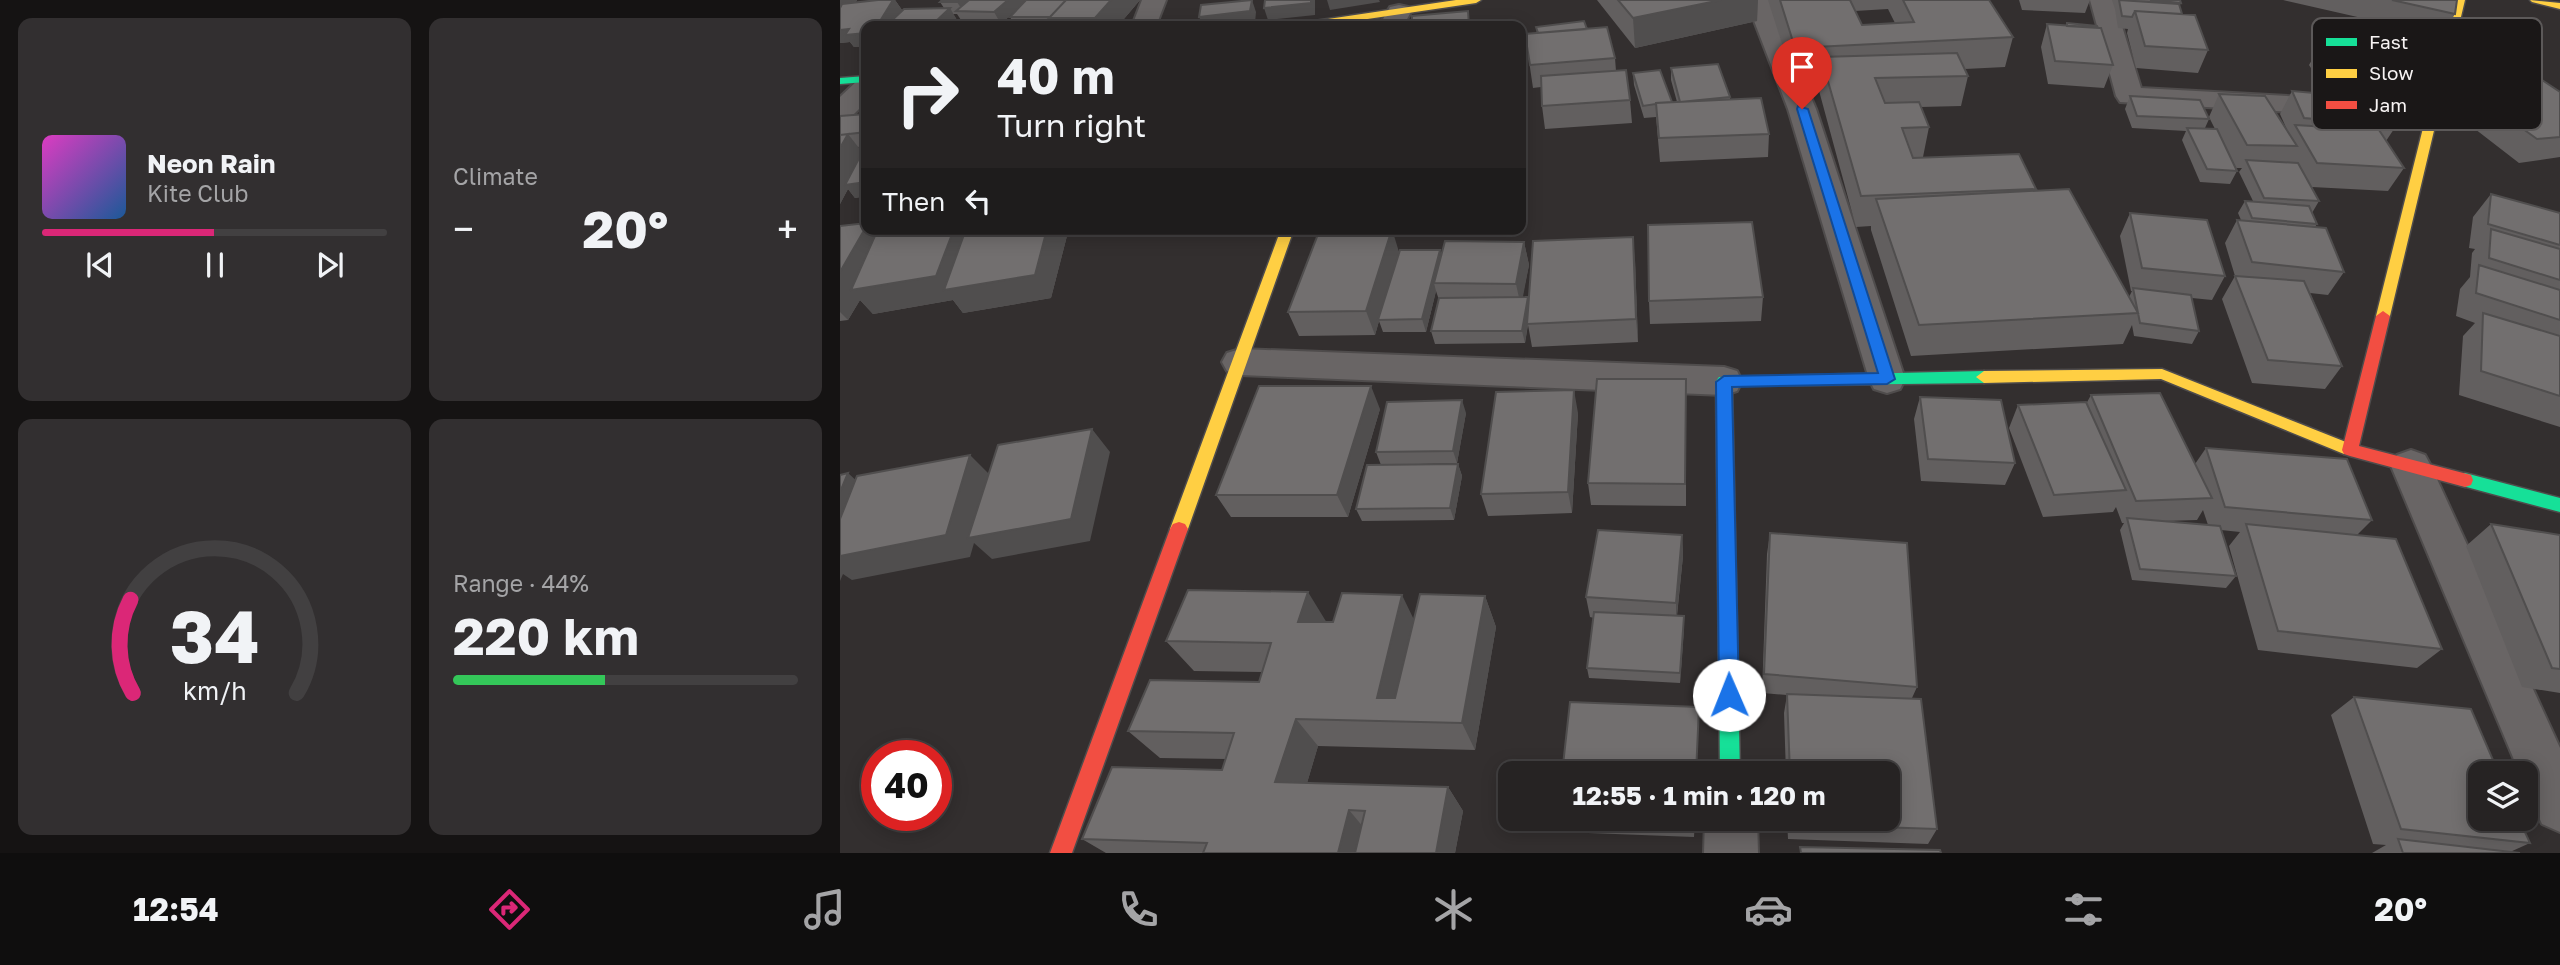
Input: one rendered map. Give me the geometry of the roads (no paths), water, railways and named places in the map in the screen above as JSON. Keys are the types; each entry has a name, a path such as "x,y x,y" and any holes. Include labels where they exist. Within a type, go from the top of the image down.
{"main road":[{"path":"1368,21 1395,19 1476,0"},
{"path":"2456,18 2460,0"},
{"path":"2535,0 2560,6"},
{"path":"840,81 861,79"},
{"path":"2350,450 2429,130"},
{"path":"1061,853 1286,235"},
{"path":"1730,761 1724,382 2162,374 2350,450 2560,505"}],"street":[{"path":"1146,21 1154,0"},
{"path":"1758,0 1802,109 1887,379"},
{"path":"2102,0 2130,96 2312,106"},
{"path":"840,112 861,92"},
{"path":"1240,362 1724,382"},
{"path":"2411,466 2560,806"},
{"path":"1731,831 1731,853"}]}
